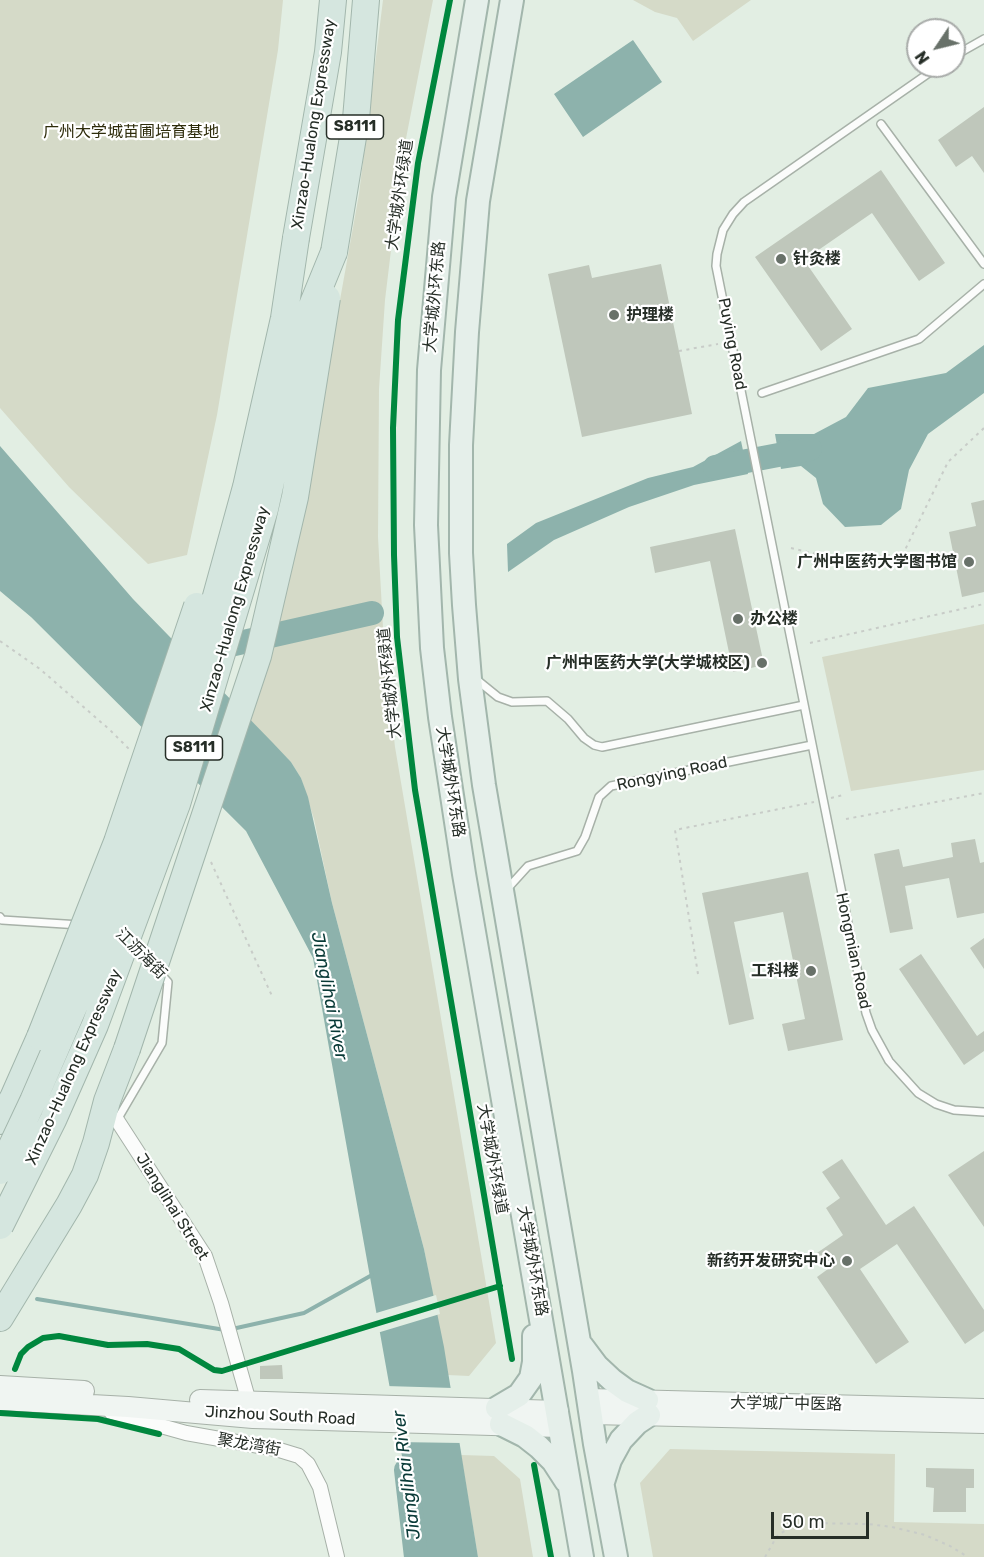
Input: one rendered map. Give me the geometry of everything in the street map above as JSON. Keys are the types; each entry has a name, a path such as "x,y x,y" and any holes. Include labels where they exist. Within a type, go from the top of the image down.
{"highway":[{"name":"Xinzao-Hualong Expressway","path":"0,1171 98,951 187,702 251,466 284,318 328,52 333,0"},
{"name":"Xinzao-Hualong Expressway","path":"0,1226 53,1120 95,1025 177,804 265,509 307,318 334,252 356,119 366,0"},
{"path":"0,1121 13,1098 40,1036 131,802 228,515 296,238"},
{"path":"0,1318 85,1175 107,1101 127,1049 258,657 295,497 334,252"}],"main road":[{"name":"大学城外环东路","path":"477,0 440,232 429,370 426,539 431,621 440,717 464,874 582,1557"},
{"name":"大学城外环东路","path":"512,0 478,201 464,372 461,552 469,672 479,753 502,894 616,1557"},
{"path":"538,1298 531,1378 519,1395 491,1416 539,1447 558,1468 571,1491"},
{"path":"579,1338 592,1359 612,1380 648,1408 617,1446 602,1483"},
{"name":"Jinzhou South Road","path":"0,1386 249,1402 290,1411 559,1419"},
{"name":"Jinzhou South Road","path":"0,1400 253,1418 290,1411"},
{"name":"大学城广中医路","path":"589,1406 984,1423"},
{"name":"大学城广中医路","path":"648,1408 984,1409"}],"street":[{"name":"Jianglihai Street","path":"117,1120 201,1248 221,1303 249,1402"},
{"name":"聚龙湾街","path":"92,1405 186,1434 276,1449 299,1456 308,1464 320,1486 338,1557"}],"lane":[{"path":"966,49 984,39"},
{"name":"Puying Road","path":"808,725 717,270 719,245 728,221 744,202 922,78"},
{"path":"881,124 984,264"},
{"path":"762,393 919,339 984,284"},
{"path":"469,672 485,688 503,699 519,703 547,701 568,719 584,738 598,747 804,705"},
{"name":"Hongmian Road","path":"808,725 863,1000 872,1030 897,1072 918,1093 936,1104 954,1110 984,1112"},
{"name":"Rongying Road","path":"502,894 528,866 577,851 585,837 600,797 610,786 812,745"},
{"name":"江沥海街","path":"0,917 2,920 118,927 168,982 162,1043 117,1120"}],"path":[{"path":"679,351 718,344"},
{"path":"791,548 841,560 903,554 948,462 984,428"},
{"path":"810,643 984,604"},
{"path":"846,819 984,793"},
{"path":"832,798 843,795"},
{"path":"698,974 675,830 821,800"},
{"path":"765,1557 777,1536 789,1528 810,1523 868,1524 892,1527 925,1535 968,1557"}],"green space":[{"name":"广州大学城苗圃培育基地","path":"0,0 283,0 278,50 217,415 187,555 148,564 69,487 0,408"},
{"path":"383,0 433,0 402,159 385,300 379,389 378,537 384,646 395,747 496,1343 469,1376 448,1375 424,1249 332,903 314,819 301,778 291,762 238,708 331,350 359,194"},
{"path":"633,0 751,0 693,41 677,18 655,12"},
{"path":"984,624 984,770 851,791 822,657"},
{"path":"670,1449 895,1454 894,1522 984,1524 984,1557 653,1557 640,1483"},
{"path":"461,1455 494,1456 520,1479 533,1557 478,1557"}],"water":[{"path":"633,40 662,82 583,137 554,94"},
{"path":"984,345 984,393 928,434 909,470 901,509 881,525 845,527 823,504 816,478 801,466 781,469 775,434 814,434 846,417 868,388 946,373"},
{"path":"741,441 748,474 694,485 629,507 554,540 508,572 507,544 536,523 648,478 693,467"},
{"path":"0,446 133,599 291,762 301,778 308,797 332,903 424,1249 444,1347 478,1557 420,1557 313,958 246,831 31,617 0,591"}],"pier":[{"path":"436,1295 440,1314 377,1333 373,1314"},
{"path":"386,1386 453,1388 462,1443 396,1442"}],"building":[{"path":"984,107 984,173 972,156 956,167 938,140"},
{"name":"针灸楼","path":"881,170 945,263 919,281 872,213 804,260 852,329 821,351 755,257"},
{"name":"护理楼","path":"661,264 692,414 582,437 548,274 589,265 592,278"},
{"name":"广州中医药大学图书馆","path":"984,500 984,592 962,597 949,532 976,526 971,503"},
{"name":"办公楼","path":"735,529 764,665 733,672 710,561 655,573 650,547"},
{"path":"975,839 980,863 984,862 984,913 957,918 949,878 905,886 913,929 890,933 874,854 899,849 903,867 953,857 951,843"},
{"name":"工科楼","path":"808,872 843,1040 788,1051 782,1024 805,1019 783,912 734,922 754,1019 729,1025 702,893"},
{"path":"984,938 984,969 970,948"},
{"path":"921,954 977,1036 984,1031 984,1051 964,1065 899,969"},
{"path":"984,1151 984,1227 948,1175"},
{"name":"新药开发研究中心","path":"842,1159 886,1225 914,1206 984,1310 984,1331 965,1344 897,1244 860,1269 909,1342 876,1364 817,1277 828,1269 817,1253 843,1235 826,1208 840,1198 822,1172"},
{"path":"282,1365 283,1379 260,1379 260,1366"},
{"path":"926,1468 974,1469 974,1488 966,1488 966,1512 933,1512 934,1488 926,1487"}],"waterway":[{"path":"715,467 810,449"},
{"path":"208,650 372,613"},
{"path":"232,1329 304,1313 372,1275"},
{"path":"37,1299 225,1330"},
{"name":"Jianglihai River","path":"406,1470 416,1557"}],"cycle path":[{"name":"大学城外环绿道","path":"450,0 418,163 398,320 393,428 397,637 415,790 512,1359"},
{"path":"15,1369 21,1354 28,1347 43,1338 59,1336 108,1345 147,1344 179,1349 214,1370 222,1371 500,1286"},
{"path":"0,1413 98,1419 159,1434"},
{"path":"534,1465 551,1557"}],"place":[{"name":"针灸楼","path":"781,259"},
{"name":"护理楼","path":"614,315"},
{"name":"广州中医药大学图书馆","path":"969,562"},
{"name":"办公楼","path":"738,619"},
{"name":"广州中医药大学(大学城校区)","path":"762,663"},
{"name":"工科楼","path":"811,971"},
{"name":"新药开发研究中心","path":"847,1261"}]}
